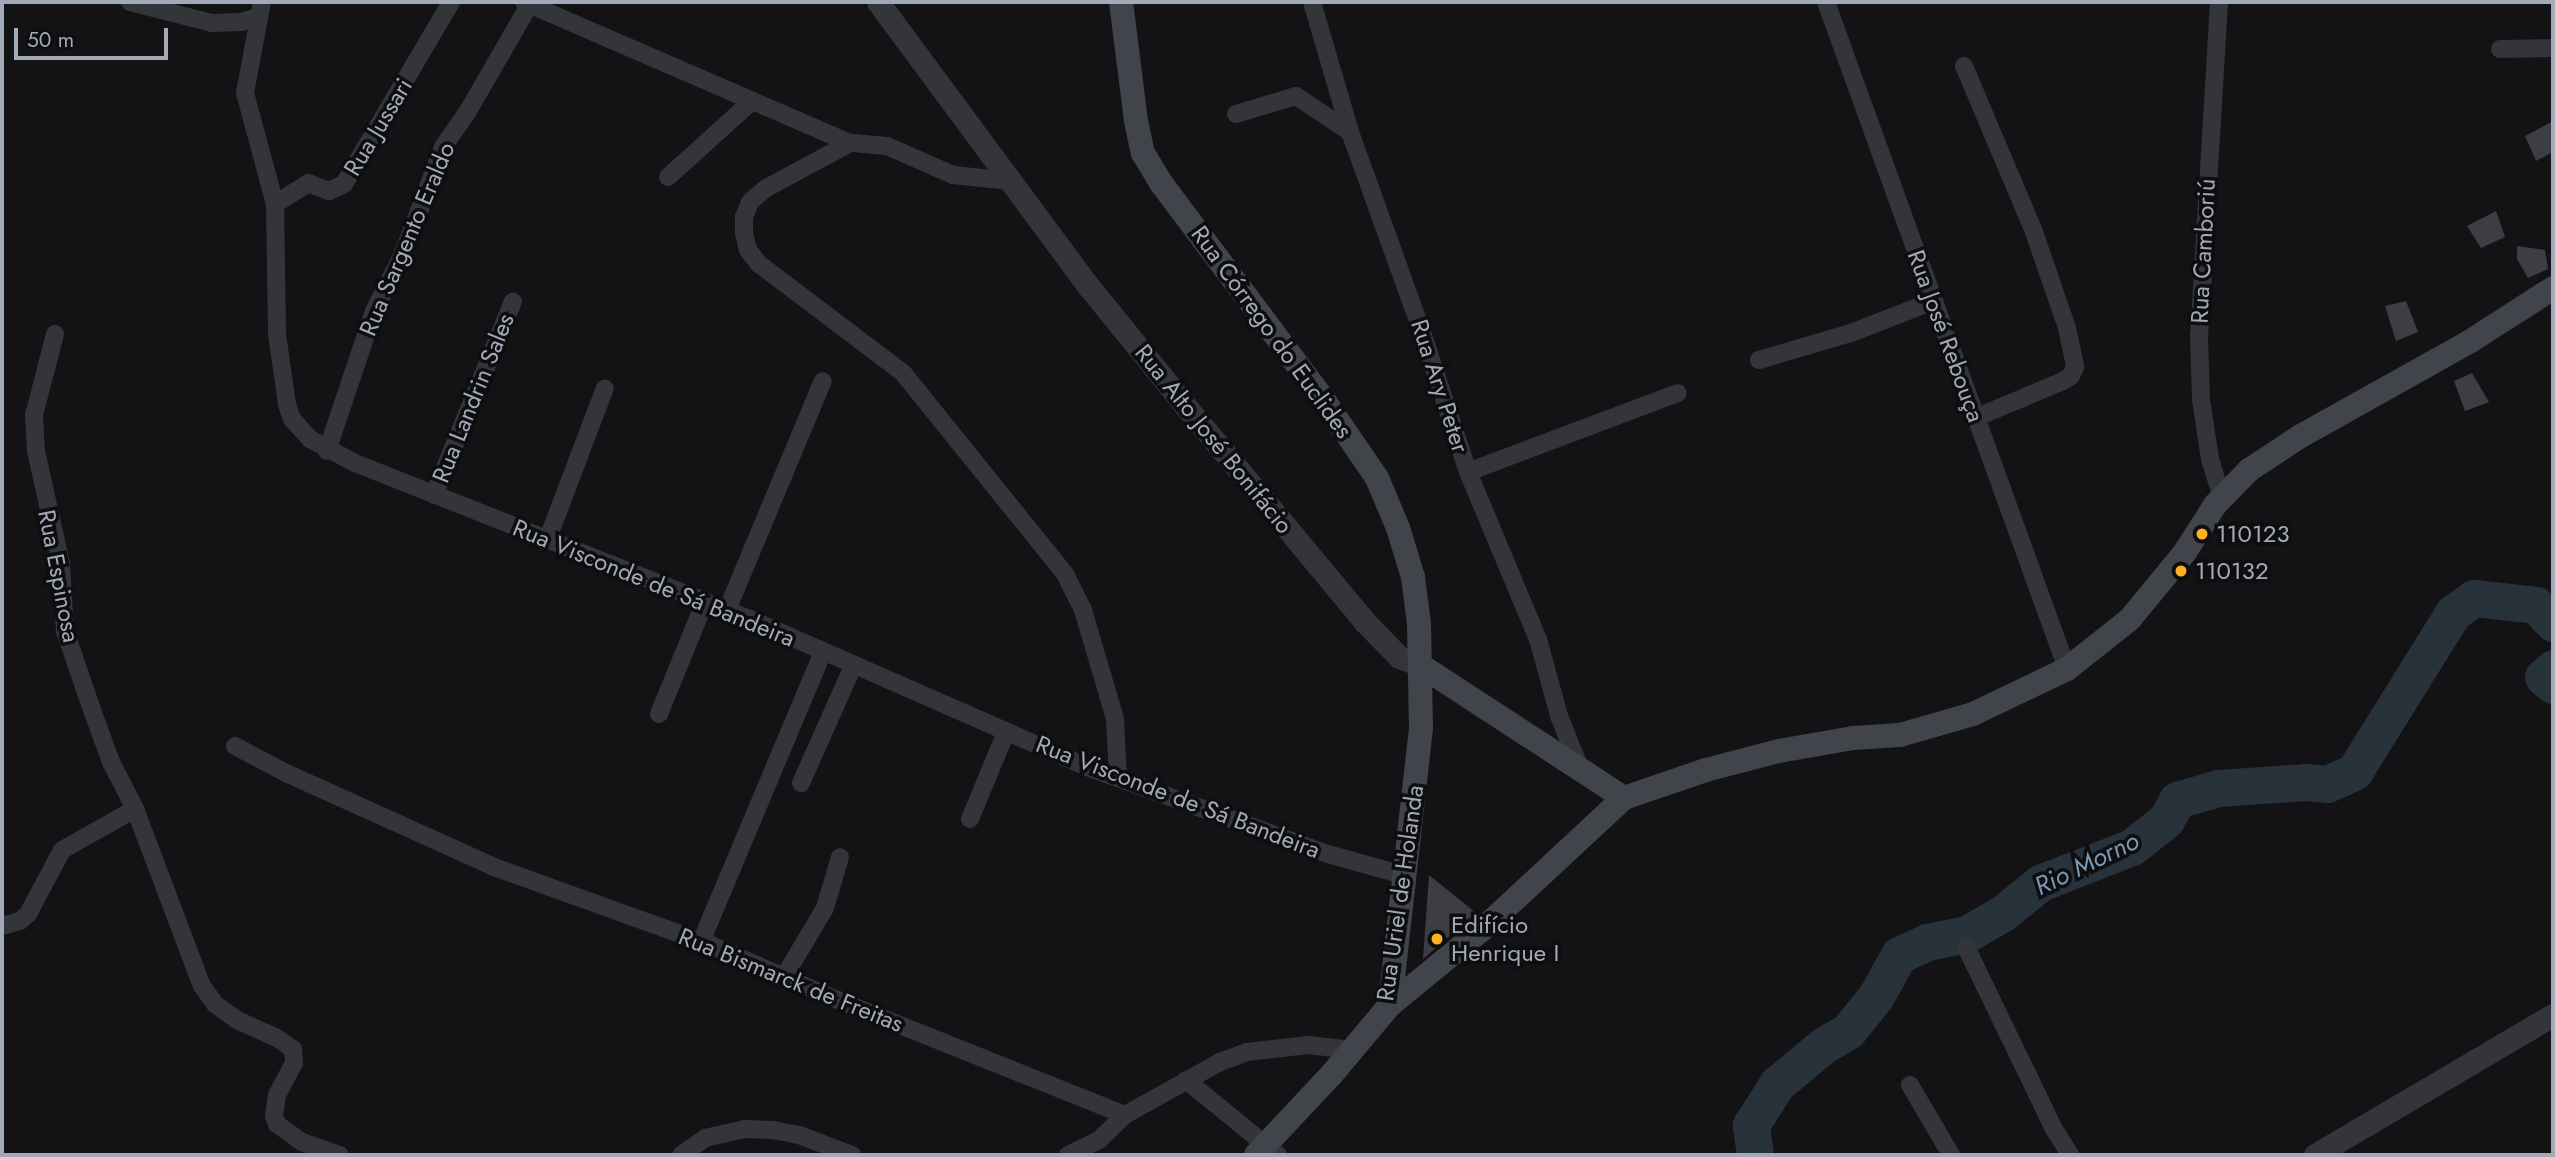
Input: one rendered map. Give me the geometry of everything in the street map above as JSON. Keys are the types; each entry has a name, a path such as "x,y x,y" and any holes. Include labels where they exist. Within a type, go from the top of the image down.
{"main road":[{"name":"Rua Córrego do Euclides","path":"1121,2 1136,121 1143,153 1161,183 1321,396 1377,478 1398,528 1413,577 1419,624 1420,665"},
{"path":"1390,1005 1485,927 1624,798 1706,769 1779,751 1853,738 1900,735 1973,714 2067,669 2130,619 2185,552 2222,498 2249,470 2299,437 2469,342 2553,288"},
{"name":"Rua Alto José Bonifácio","path":"1420,665 1579,766 1624,798"},
{"name":"Rua Uriel de Holanda","path":"1266,1152 1390,1005 1420,727 1420,665"}],"street":[{"path":"130,2 212,23 241,22 260,9"},
{"name":"Rua Jussari","path":"275,204 308,183 329,191 339,189 344,184 452,2"},
{"name":"Rua Alto José Bonifácio","path":"878,2 1090,288 1341,595 1399,656 1420,665"},
{"name":"Rua Ary Peter","path":"1311,2 1350,132 1422,329 1468,472 1538,639 1559,716 1579,766"},
{"name":"Rua José Rebouça","path":"1826,2 2067,669"},
{"name":"Rua Camboriú","path":"2219,2 2199,336 2201,399 2210,459 2222,498"},
{"path":"528,3 850,143 887,146 953,175 1011,181"},
{"name":"Rua Sargento Eraldo","path":"327,451 374,311 403,254 443,147 528,3"},
{"name":"Rua Visconde de Sá Bandeira","path":"260,9 245,93 275,204 278,334 288,404 299,430 327,451 727,610 1090,768 1328,854 1406,876"},
{"path":"2500,49 2553,48"},
{"path":"1964,66 2034,232 2067,328 2075,368 2071,376 2063,381 1975,418"},
{"path":"1236,114 1296,96 1350,132"},
{"path":"668,177 751,102"},
{"path":"850,143 765,189 750,201 744,225 748,250 759,264 903,373 1065,574 1083,610 1115,719 1118,776"},
{"name":"Rua Landrin Sales","path":"434,495 513,301"},
{"path":"1759,360 1852,332 1933,301"},
{"name":"Rua Espinosa","path":"55,334 34,415 43,492 61,564 65,631 111,762 135,809 202,986 215,1004 237,1020 293,1049 294,1063 277,1095 274,1116 278,1124 302,1142 340,1155"},
{"path":"727,610 823,381"},
{"path":"548,538 605,388"},
{"path":"1468,472 1678,393"},
{"path":"659,714 705,601"},
{"path":"701,942 823,652"},
{"path":"801,783 853,666"},
{"path":"970,819 1006,732"},
{"name":"Rua Bismarck de Freitas","path":"234,746 286,773 494,867 701,942 1125,1115"},
{"path":"2,926 20,921 28,914 62,850 135,809"},
{"path":"784,977 825,908 840,857"},
{"path":"1966,947 2054,1129 2070,1155"},
{"path":"2315,1155 2553,1015"},
{"path":"1068,1155 1099,1140 1125,1115 1186,1080 1247,1052 1308,1045 1353,1050"},
{"path":"1186,1080 1266,1152"},
{"path":"1910,1085 1951,1155"},
{"path":"681,1155 705,1138 745,1129 799,1135 852,1155"}],"building":[{"path":"2553,121 2553,152 2536,161 2525,136"},
{"path":"2496,211 2505,237 2481,248 2467,226"},
{"path":"2517,246 2545,250 2548,269 2528,278 2517,259"},
{"path":"2406,301 2418,332 2396,341 2385,306"},
{"path":"2472,373 2489,402 2465,411 2454,381"},
{"name":"Edifício Henrique I","path":"1429,875 1476,913 1423,959"}],"waterway":[{"name":"Rio Morno","path":"1755,1155 1751,1125 1777,1084 1824,1045 1848,1031 1876,996 1899,955 1927,942 1967,934 2003,913 2040,883 2132,847 2166,820 2177,800 2218,788 2305,782 2327,784 2354,772 2453,613 2474,598 2536,605 2553,623"},
{"name":"Rio Morno","path":"2553,668 2543,677 2553,685"}],"place":[{"name":"110123","path":"2202,534"},
{"name":"110132","path":"2181,571"},
{"name":"Edifício Henrique I","path":"1437,939"}]}
